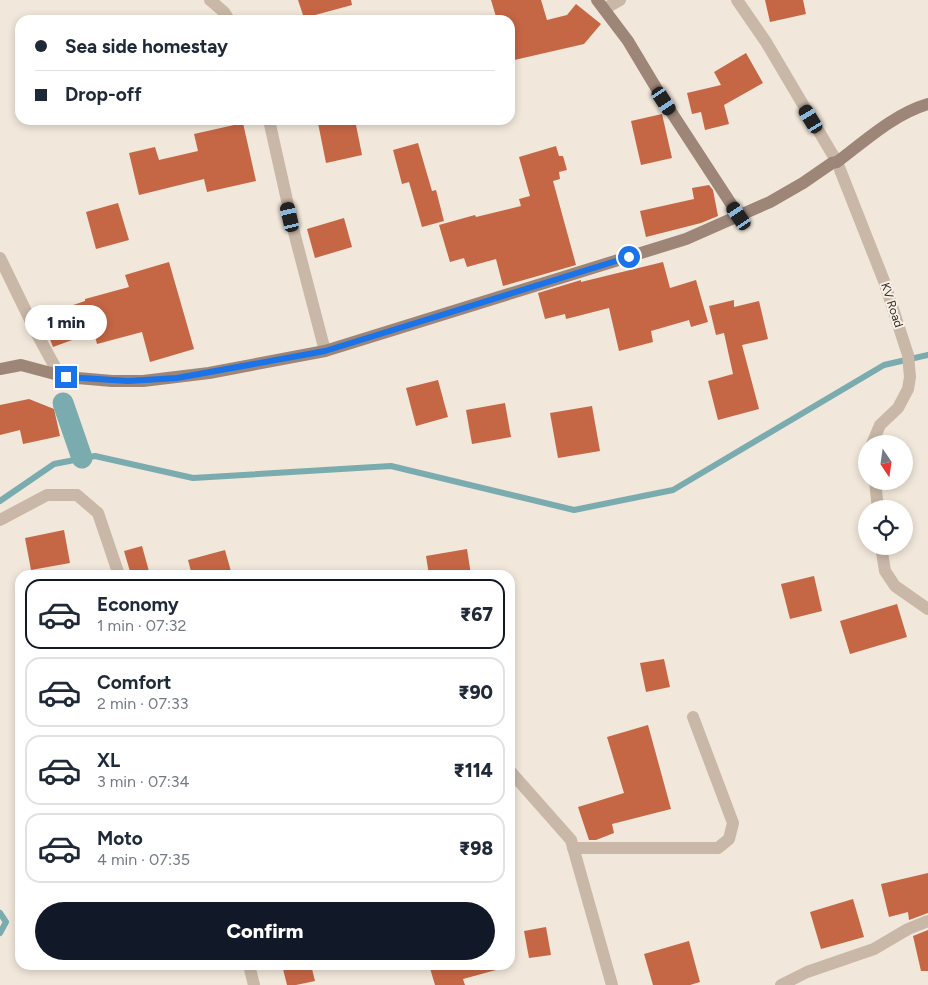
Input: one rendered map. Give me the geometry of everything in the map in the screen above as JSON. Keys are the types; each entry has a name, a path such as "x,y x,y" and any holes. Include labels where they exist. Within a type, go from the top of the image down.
{"street":[{"path":"210,0 226,15"},
{"path":"620,0 601,5 628,41 664,101 739,216"},
{"name":"KV Road","path":"737,0 766,42 837,162 884,281 908,355 910,377 908,390 898,408 880,425 876,435"},
{"path":"0,369 21,365 60,376 112,381 144,381 177,378 325,351 686,239 770,202 804,183 832,163 837,162 886,125 926,104"},
{"path":"269,125 295,236 325,351"},
{"path":"0,258 60,376"},
{"path":"0,520 47,495 77,495 98,514 117,570"},
{"path":"882,555 885,571 895,586 926,606 928,610"},
{"path":"573,848 718,848 729,839 732,823 693,717"},
{"path":"515,777 571,840 612,985"},
{"path":"780,985 807,972 874,949 908,929 928,921"},
{"path":"250,970 254,985"}],"building":[{"path":"298,0 351,0 352,5 315,15 303,15"},
{"path":"491,0 541,0 547,20 567,15 576,4 601,24 584,44 515,60 515,15 496,15"},
{"path":"765,0 803,0 806,14 770,22"},
{"path":"746,53 763,83 724,105 729,124 705,130 701,112 692,114 687,93 721,85 714,72"},
{"path":"662,114 672,158 641,165 631,121"},
{"path":"234,125 243,125 256,181 207,192 204,179 139,195 129,153 155,147 159,160 198,151 194,134"},
{"path":"318,125 356,125 362,155 326,163"},
{"path":"418,143 432,191 436,190 444,221 422,227 409,182 402,184 393,150"},
{"path":"556,146 559,156 563,156 567,170 559,172 560,179 553,181 576,265 503,286 496,259 467,267 464,258 450,262 439,225 475,215 476,217 521,206 519,199 530,196 519,157"},
{"path":"709,185 713,190 718,216 701,223 646,237 640,211 694,199 692,188"},
{"path":"118,203 129,240 96,249 86,212"},
{"path":"344,218 352,247 315,258 307,229"},
{"path":"169,262 194,349 150,362 142,332 97,344 94,332 53,347 41,316 85,301 85,299 129,287 125,275"},
{"path":"663,262 670,288 696,280 708,322 691,327 689,320 651,331 653,342 619,351 609,308 566,319 565,314 545,319 538,293 581,280 581,282"},
{"path":"734,300 734,307 759,301 768,339 742,345 759,409 718,420 708,381 733,374 724,333 716,335 709,306"},
{"path":"438,380 448,417 416,426 406,388"},
{"path":"29,399 54,409 60,436 23,444 20,430 0,435 0,405"},
{"path":"505,403 511,437 472,444 466,410"},
{"path":"592,406 600,451 558,458 550,413"},
{"path":"64,530 70,563 31,570 25,538"},
{"path":"142,546 149,570 130,570 124,551"},
{"path":"467,549 470,570 428,570 426,556"},
{"path":"225,550 231,570 191,570 188,560"},
{"path":"814,576 822,611 790,619 781,584"},
{"path":"897,604 907,637 850,654 840,621"},
{"path":"664,659 670,687 646,692 640,663"},
{"path":"648,725 671,809 612,824 614,833 596,840 589,840 578,807 624,793 607,737"},
{"path":"928,873 928,913 909,920 908,912 889,917 881,884"},
{"path":"853,899 864,937 821,949 810,912"},
{"path":"546,927 551,955 529,958 524,931"},
{"path":"928,930 928,971 921,971 913,936"},
{"path":"689,941 700,982 690,985 653,985 644,954"},
{"path":"283,970 312,970 315,981 287,985"},
{"path":"430,970 496,970 463,979 465,985 435,985"}],"waterway":[{"path":"0,501 54,464 95,456 193,478 391,466 574,510 673,490 884,365 928,355"},
{"path":"63,403 82,458"},
{"path":"0,913 6,922 0,933"}],"route":[{"path":"66,377 128,381 177,378 325,351 629,257"}]}
